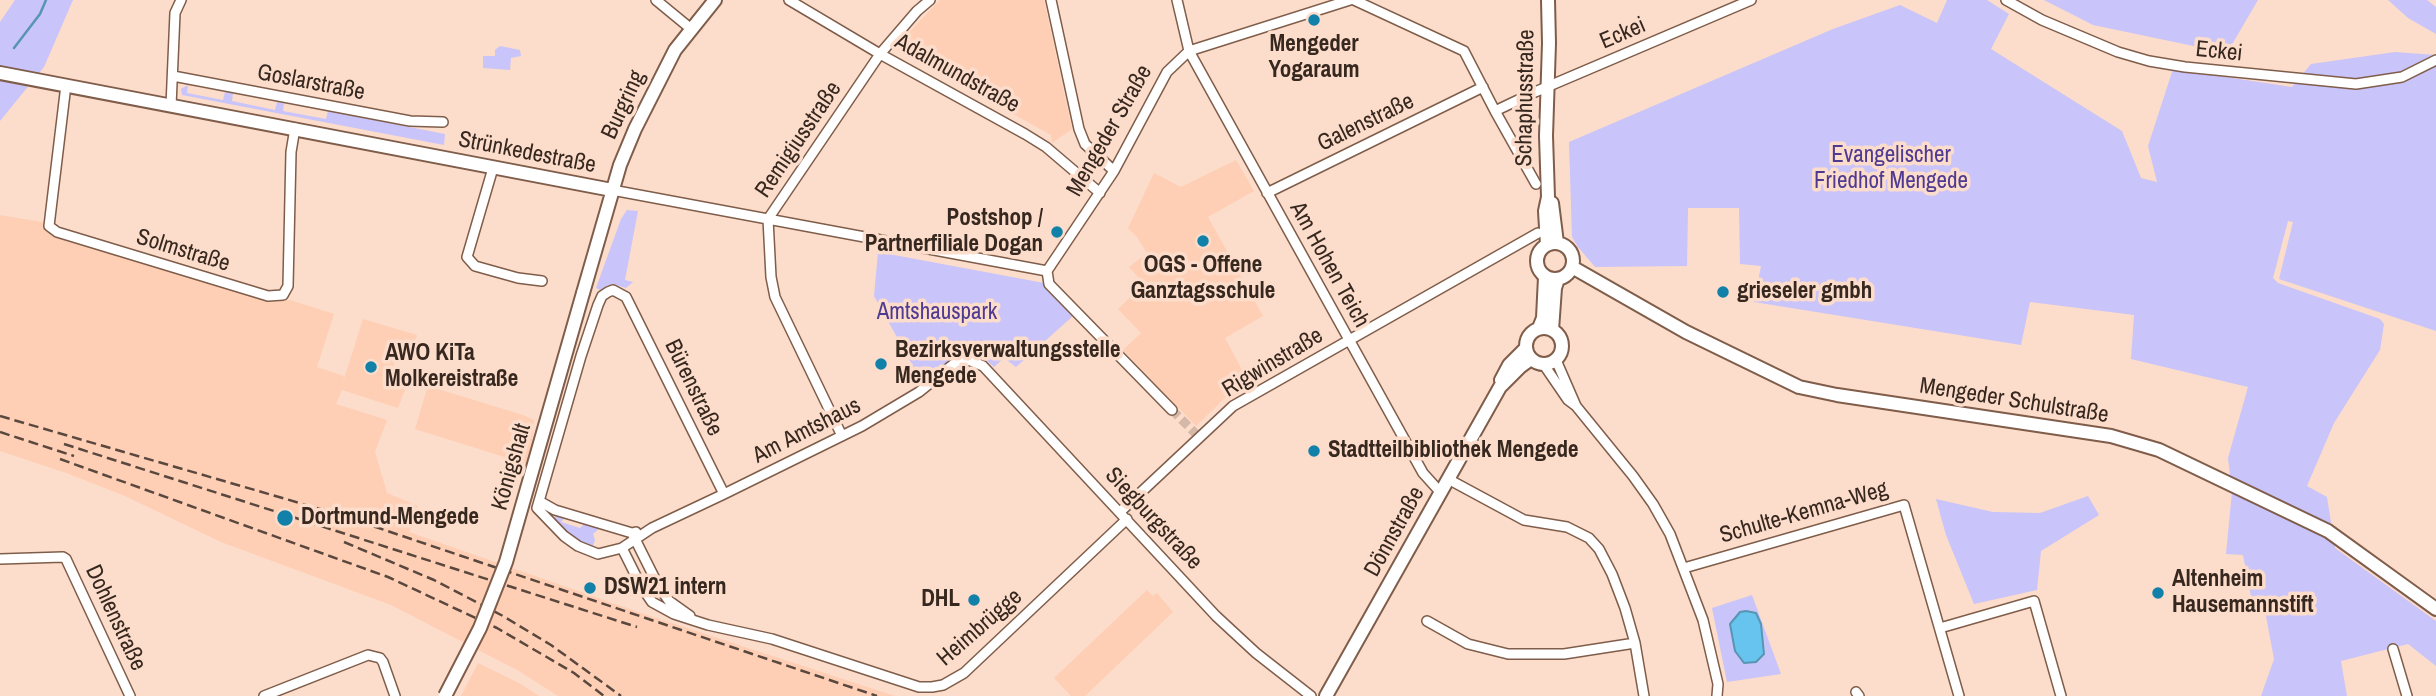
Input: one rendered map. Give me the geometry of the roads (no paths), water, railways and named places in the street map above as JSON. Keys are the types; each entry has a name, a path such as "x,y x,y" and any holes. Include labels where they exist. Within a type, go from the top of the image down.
{"main road":[{"name":"Burgring","path":"585,287 612,190 631,139 662,74 690,28 715,0"},
{"name":"Schaphusstraße","path":"1548,0 1548,197 1545,211 1552,244"},
{"name":"Strünkedestraße","path":"0,73 612,190"},
{"path":"1552,244 1570,251 1572,267 1567,275 1558,279 1545,277 1539,272 1536,262 1539,252 1552,244"},
{"name":"Mengeder Schulstraße","path":"1572,267 1686,332 1798,387 2111,436 2159,450 2328,531 2436,609"},
{"path":"1545,277 1543,318 1546,329 1560,337 1563,346 1550,362 1528,354 1530,334 1546,329"},
{"path":"1546,329 1558,279"},
{"name":"Königshalt","path":"445,696 476,638 506,562 585,287"},
{"name":"Dönnstraße","path":"1326,696 1500,387 1505,370 1528,354"}],"street":[{"path":"171,106 175,13 181,0"},
{"path":"656,0 690,28"},
{"name":"Adalmundstraße","path":"789,0 1046,147 1100,193"},
{"name":"Remigiusstraße","path":"842,436 775,297 771,278 768,219 880,54 930,0"},
{"path":"1051,0 1079,129 1085,144 1114,171"},
{"name":"Am Hohen Teich","path":"1177,0 1189,51 1423,473 1441,493"},
{"name":"Mengeder Straße","path":"1047,271 1114,171 1167,72 1189,51 1352,0 1458,47 1472,64 1536,184"},
{"name":"Eckei","path":"1548,86 1751,0"},
{"name":"Eckei","path":"2006,0 2042,20 2118,52 2185,68 2356,84 2402,77 2436,60"},
{"name":"Goslarstraße","path":"173,76 410,121 443,122"},
{"name":"Solmstraße","path":"66,85 49,226 57,232 268,296 282,295 288,286 291,152 295,128"},
{"path":"1495,111 1548,86"},
{"name":"Galenstraße","path":"1267,194 1483,87"},
{"path":"493,168 467,257 475,266 518,278 542,281"},
{"name":"Strünkedestraße","path":"612,190 1047,271"},
{"name":"Rigwinstraße","path":"1124,515 1233,406 1538,233"},
{"path":"1047,271 1049,284 1172,410"},
{"name":"Bürenstraße","path":"539,501 598,305 602,296 613,290 628,300 724,494"},
{"name":"Am Amtshaus","path":"539,501 537,508 548,520 564,536 587,551 598,554 622,548 634,537 842,436 915,395 955,363 966,359 973,361"},
{"name":"Siegburgstraße","path":"973,361 983,366 1229,629 1311,696"},
{"path":"1550,362 1576,406 1653,504 1670,534 1703,620 1718,684 1717,696"},
{"path":"1448,479 1524,520 1567,527 1590,538 1612,574 1625,608 1635,643 1644,696"},
{"path":"539,501 555,510 634,537"},
{"name":"Schulte-Kemna-Weg","path":"1684,568 1904,505 1959,696"},
{"path":"548,520 555,510"},
{"name":"Heimbrügge","path":"622,548 652,602 674,614 708,625 772,639 919,687 943,685 964,673 1124,515"},
{"name":"Heimbrügge","path":"634,537 669,601 708,625"},
{"name":"Dohlenstraße","path":"0,559 63,557 69,563 130,696"},
{"path":"1940,628 2034,600 2061,696"},
{"path":"1427,621 1468,643 1508,654 1564,654 1635,643"},
{"path":"2393,649 2407,696"},
{"path":"264,696 368,655 380,658 396,696"}],"water":[{"path":"1740,612 1756,613 1761,624 1764,654 1756,662 1744,663 1735,651 1730,624"}],"waterway":[{"path":"14,48 40,14 46,0"}],"tunnel":[{"path":"1172,410 1199,437"}],"railway":[{"path":"0,416 334,513 877,696"},
{"path":"0,432 74,456"},
{"path":"64,444 637,627"},
{"path":"60,459 388,577 497,628 574,673 604,696"},
{"path":"344,542 434,580 503,616 551,645 621,696"}],"place":[{"name":"Mengeder Yogaraum","path":"1314,20"},
{"name":"Postshop / Partnerfiliale Dogan","path":"1057,232"},
{"name":"OGS - Offene Ganztagsschule","path":"1203,241"},
{"name":"grieseler gmbh","path":"1723,292"},
{"name":"Bezirksverwaltungsstelle Mengede","path":"881,364"},
{"name":"AWO KiTa Molkereistraße","path":"371,367"},
{"name":"Stadtteilbibliothek Mengede","path":"1314,451"},
{"name":"Dortmund-Mengede","path":"285,518"},
{"name":"DSW21 intern","path":"590,588"},
{"name":"Altenheim Hausemannstift","path":"2158,593"},
{"name":"DHL","path":"974,600"}],"park label":[{"name":"Evangelischer Friedhof Mengede","path":"1891,169"},
{"name":"Amtshauspark","path":"937,313"}]}
